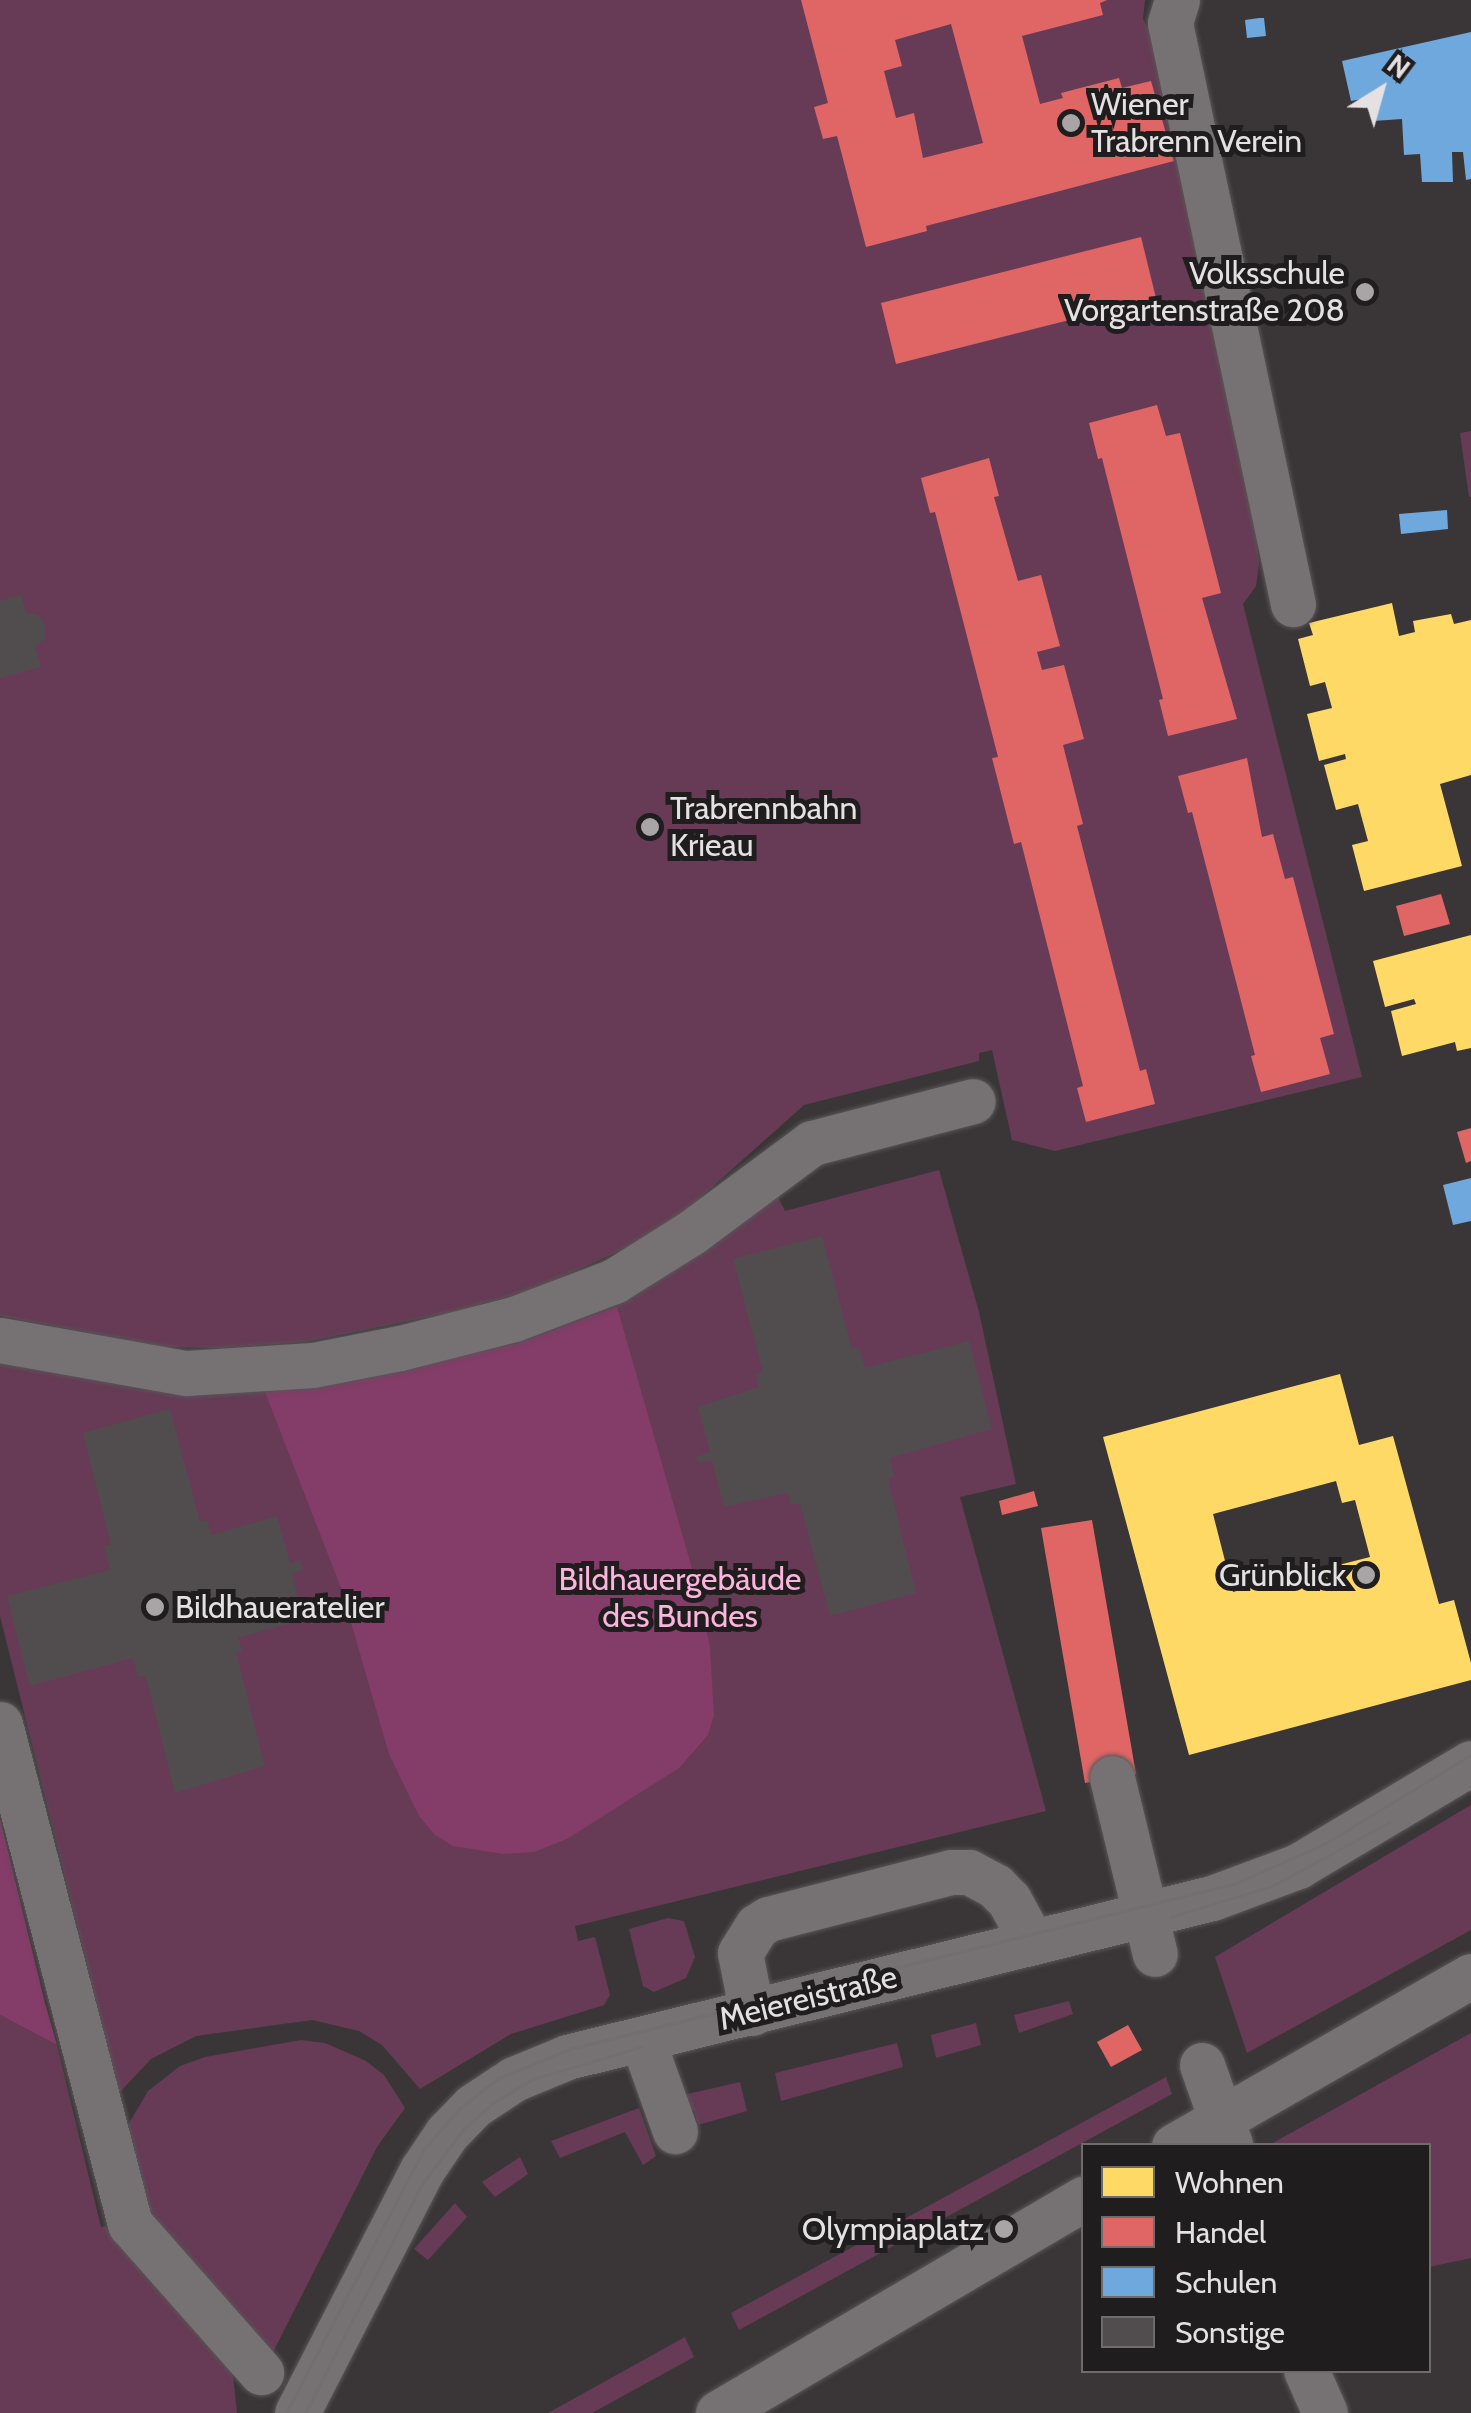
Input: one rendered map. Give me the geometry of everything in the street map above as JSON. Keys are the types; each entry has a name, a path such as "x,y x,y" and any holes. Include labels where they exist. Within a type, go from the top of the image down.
{"street":[{"path":"1177,0 1170,23 1293,604"},
{"path":"0,1340 186,1373 313,1365 400,1348 514,1319 614,1281 692,1232 812,1143 973,1100"},
{"path":"0,1724 102,2176 130,2224 261,2372"},
{"name":"Meiereistraße","path":"297,2413 422,2170 447,2133 474,2106 514,2079 567,2057 1032,1942 1150,1934 1212,1898 1298,1866 1471,1764"},
{"path":"1112,1778 1150,1934"},
{"path":"752,2012 740,1953 757,1926 768,1919 951,1872 969,1872 996,1886 1010,1900 1032,1942"},
{"path":"1185,2143 1226,2132 1471,1976"},
{"path":"642,2039 675,2131"},
{"path":"1202,2065 1226,2132"},
{"path":"718,2413 1081,2200"},
{"path":"1307,2373 1325,2413"}],"green space":[{"name":"Trabrennbahn Krieau","path":"0,0 1145,0 1143,19 1153,39 1254,494 1259,565 1256,586 1243,604 1362,1077 1055,1151 1012,1140 992,1050 979,1053 979,1061 804,1105 683,1213 635,1244 532,1290 453,1312 305,1342 220,1348 165,1347 0,1316"},
{"path":"1471,431 1471,497 1469,497 1460,433"},
{"name":"Bildhauergebäude des Bundes","path":"939,1170 979,1312 1016,1484 960,1497 1046,1811 575,1926 578,1941 595,1937 610,1995 604,2005 511,2034 420,2089 382,2045 359,2031 312,2020 196,2036 151,2059 119,2093 0,1616 0,1351 412,1356 776,1193 785,1211"},
{"path":"617,1307 695,1579 710,1647 714,1715 708,1735 679,1768 567,1839 534,1852 503,1854 453,1846 435,1835 419,1816 389,1754 341,1588 265,1392 347,1381 519,1343"},
{"path":"1471,1805 1471,1930 1247,2053 1215,1957"},
{"path":"0,1819 45,2003 57,2045 0,2015"},
{"path":"668,1918 684,1921 695,1957 686,1978 654,1992 643,1986 629,1929"},
{"path":"1069,2001 1073,2014 1019,2033 1014,2015"},
{"path":"0,2015 57,2045 101,2227 106,2226 232,2366 237,2413 0,2413"},
{"path":"976,2023 981,2045 936,2058 931,2035"},
{"path":"1471,2033 1471,2258 1431,2267 1431,2143 1273,2143"},
{"path":"301,2040 325,2043 366,2061 384,2075 405,2108 377,2147 270,2358 147,2219 124,2132 148,2091 180,2066 205,2057"},
{"path":"897,2043 903,2067 781,2101 775,2073"},
{"path":"1166,2077 1172,2094 739,2330 731,2313"},
{"path":"740,2082 747,2111 698,2125 694,2110 683,2113 679,2096"},
{"path":"639,2108 656,2156 643,2165 625,2132 560,2158 551,2141"},
{"path":"520,2157 528,2174 495,2197 482,2182"},
{"path":"455,2203 467,2217 428,2260 414,2249"},
{"path":"685,2337 694,2357 592,2413 548,2413"}],"building: Wohnen":[{"path":"1392,603 1399,636 1415,632 1413,621 1451,614 1454,624 1471,620 1471,775 1440,784 1462,866 1364,891 1352,845 1368,841 1358,804 1336,810 1324,765 1346,759 1345,754 1319,761 1307,714 1332,708 1325,682 1310,686 1298,639 1313,635 1309,623"},
{"path":"1471,935 1471,1048 1457,1051 1455,1042 1402,1056 1391,1011 1416,1004 1414,999 1385,1007 1373,961"},
{"name":"Grünblick","path":"1340,1374 1359,1445 1393,1436 1439,1604 1454,1600 1471,1663 1471,1680 1189,1755 1103,1437","holes":["1336,1481 1342,1503 1355,1500 1370,1557 1233,1592 1213,1514"]}],"building: Handel":[{"name":"Wiener Trabrenn Verein","path":"801,0 1107,0 1100,3 1103,15 1022,36 1040,104 1063,98 1061,93 1119,78 1122,88 1151,81 1174,161 926,226 927,231 866,247 837,136 823,139 814,107 828,103","holes":["951,24 983,143 923,158 914,113 896,118 884,71 902,66 895,40"]},
{"path":"1141,237 1156,298 896,364 881,303"},
{"path":"1157,405 1166,436 1180,433 1221,593 1202,598 1237,719 1168,736 1159,700 1163,699 1102,458 1098,459 1089,423"},
{"path":"989,458 999,496 994,497 1018,581 1041,575 1060,646 1037,652 1042,670 1064,665 1084,739 1063,745 1083,824 1077,826 1140,1071 1146,1069 1155,1104 1086,1122 1077,1088 1083,1086 1021,842 1014,844 992,758 998,757 935,512 930,513 921,478"},
{"path":"1247,758 1262,837 1273,834 1285,879 1293,877 1334,1034 1320,1038 1330,1074 1261,1092 1251,1056 1255,1055 1192,812 1188,813 1178,776"},
{"path":"1441,894 1450,924 1404,936 1396,906"},
{"path":"1471,1128 1471,1161 1466,1163 1457,1132"},
{"path":"1034,1491 1038,1506 1002,1515 999,1501"},
{"path":"1092,1520 1136,1774 1085,1783 1041,1528"},
{"path":"1128,2025 1142,2050 1111,2067 1097,2042"}],"building: Schulen":[{"path":"1264,18 1266,36 1247,38 1245,20"},
{"path":"1471,32 1471,179 1466,180 1463,152 1452,152 1453,182 1422,182 1420,154 1404,155 1402,119 1373,121 1372,97 1351,101 1342,61"},
{"path":"1447,510 1448,529 1401,534 1399,514"},
{"path":"1471,1178 1471,1221 1453,1225 1443,1185"}],"building: Sonstige":[{"path":"21,595 26,613 38,615 45,625 45,638 35,648 41,667 0,678 0,601"},
{"path":"822,1236 852,1349 859,1347 865,1368 969,1341 992,1429 890,1458 894,1477 888,1479 916,1593 830,1616 800,1503 791,1505 788,1493 724,1507 712,1460 699,1463 696,1457 710,1452 698,1407 759,1387 756,1374 763,1372 733,1259"},
{"name":"Bildhaueratelier","path":"170,1409 200,1522 207,1520 212,1535 277,1516 290,1563 300,1560 303,1570 292,1574 304,1619 238,1638 242,1651 236,1653 265,1766 175,1793 146,1676 138,1677 133,1658 30,1686 7,1596 110,1570 104,1546 111,1545 83,1433"}],"tram line":[{"path":"286,2413 424,2149 459,2109 497,2079 570,2049 1237,1883 1326,1843 1471,1755"},
{"path":"1170,1917 1272,1886 1390,1822"},
{"path":"305,2413 422,2184 463,2130 494,2102 533,2079 641,2047"}],"place":[{"name":"Wiener Trabrenn Verein","path":"1071,123"},
{"name":"Volksschule Vorgartenstraße 208","path":"1365,292"},
{"name":"Trabrennbahn Krieau","path":"650,827"},
{"name":"Grünblick","path":"1366,1575"},
{"name":"Bildhaueratelier","path":"155,1607"},
{"name":"Olympiaplatz","path":"1004,2229"}]}
